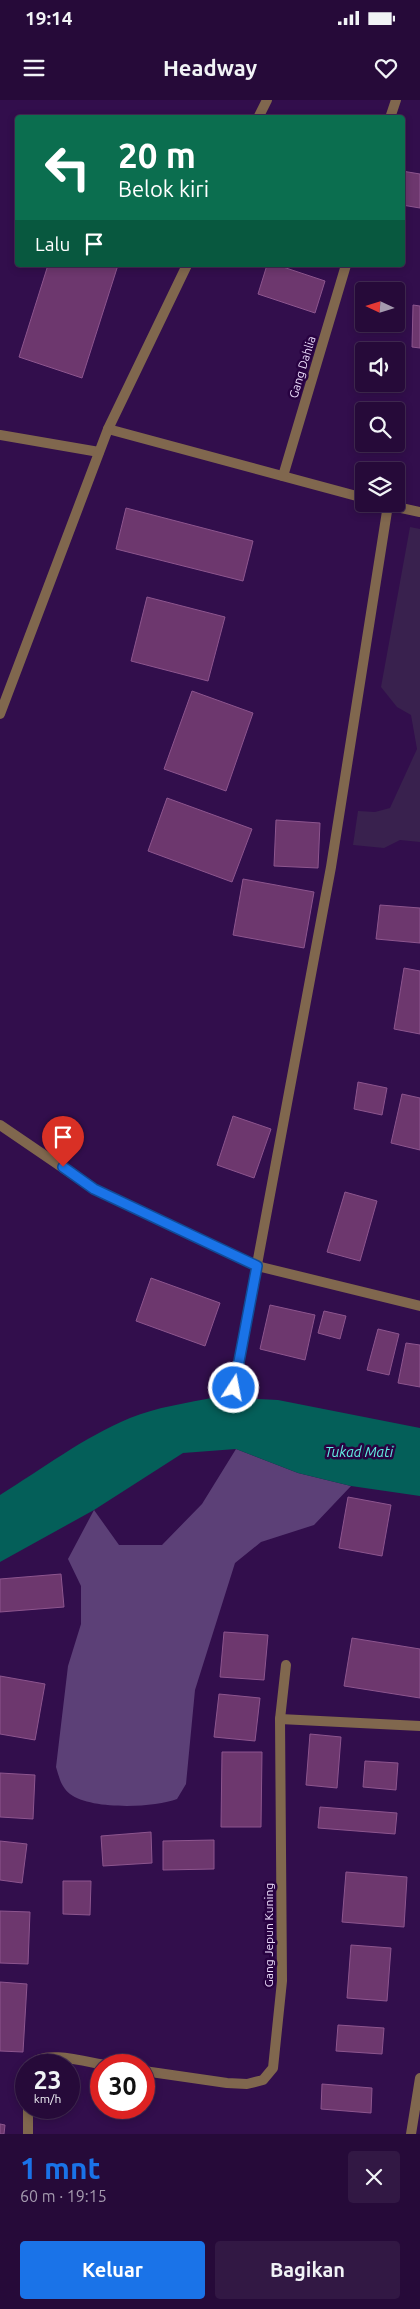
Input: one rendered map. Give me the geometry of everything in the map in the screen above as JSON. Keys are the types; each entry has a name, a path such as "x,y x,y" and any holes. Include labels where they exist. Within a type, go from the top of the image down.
{"street":[{"path":"260,115 267,100"},
{"path":"391,115 396,100"},
{"path":"0,714 108,429 186,267"},
{"name":"Gang Dahlia","path":"283,476 345,267"},
{"path":"108,429 355,496"},
{"path":"0,435 99,452"},
{"path":"405,508 420,512"},
{"path":"234,1388 331,867 385,512"},
{"path":"0,1124 94,1189 257,1266 420,1306"},
{"name":"Gang Jepun Kuning","path":"155,2073 247,2084 262,2080 273,2068 282,1981 280,1719 286,1665"},
{"path":"280,1719 420,1726"},
{"path":"412,2134 420,2078"},
{"path":"28,2119 28,2134"}],"shaded area":[{"path":"410,527 420,529 420,842 400,840 384,848 353,845 358,811 375,812 390,808 417,749 411,715 397,707 381,687"},
{"path":"236,1449 298,1473 351,1486 314,1525 261,1542 235,1563 195,1690 186,1784 177,1799 139,1806 123,1806 92,1803 80,1799 70,1794 64,1788 56,1767 68,1666 81,1624 81,1586 68,1559 94,1510 119,1545 162,1545 202,1504"}],"water":[{"name":"Tukad Mati","path":"216,1397 278,1400 420,1428 420,1496 351,1486 298,1473 236,1449 183,1453 94,1510 0,1562 0,1495 96,1434 130,1418 151,1411"}],"building":[{"path":"405,172 420,174 420,208 405,206"},
{"path":"47,267 117,267 82,378 19,357"},
{"path":"266,267 283,267 325,281 315,313 258,294"},
{"path":"413,305 420,306 420,348 412,347"},
{"path":"126,508 253,541 243,581 116,549"},
{"path":"147,597 225,617 208,681 131,661"},
{"path":"192,691 253,713 226,791 164,769"},
{"path":"167,798 252,829 232,882 148,851"},
{"path":"276,820 320,823 318,868 274,866"},
{"path":"243,879 314,892 304,948 233,935"},
{"path":"380,905 420,908 420,943 376,939"},
{"path":"404,968 420,971 420,1034 394,1029"},
{"path":"358,1082 387,1088 382,1115 354,1109"},
{"path":"402,1094 420,1098 420,1150 391,1143"},
{"path":"233,1116 271,1129 254,1178 217,1165"},
{"path":"345,1192 377,1201 360,1261 327,1252"},
{"path":"151,1278 220,1303 205,1346 136,1321"},
{"path":"270,1305 315,1315 305,1360 260,1349"},
{"path":"324,1311 346,1316 340,1339 318,1333"},
{"path":"378,1329 399,1334 389,1375 367,1370"},
{"path":"406,1343 420,1345 420,1387 398,1383"},
{"path":"348,1497 391,1505 382,1556 339,1548"},
{"path":"61,1574 64,1607 0,1612 0,1579"},
{"path":"224,1632 268,1635 264,1680 220,1677"},
{"path":"352,1638 420,1649 420,1698 344,1686"},
{"path":"0,1676 45,1684 35,1740 0,1734"},
{"path":"219,1694 260,1698 255,1741 214,1737"},
{"path":"310,1734 341,1737 337,1788 306,1785"},
{"path":"222,1752 262,1752 261,1827 221,1827"},
{"path":"365,1761 398,1763 396,1790 363,1787"},
{"path":"0,1773 35,1775 33,1819 0,1817"},
{"path":"320,1807 397,1813 395,1834 318,1828"},
{"path":"151,1832 152,1863 103,1866 101,1836"},
{"path":"214,1840 214,1869 163,1870 163,1841"},
{"path":"0,1841 27,1844 22,1883 0,1880"},
{"path":"346,1872 407,1877 404,1927 342,1922"},
{"path":"63,1881 91,1881 90,1915 63,1914"},
{"path":"0,1911 30,1912 28,1964 0,1963"},
{"path":"351,1945 391,1948 387,2001 347,1998"},
{"path":"0,1982 27,1984 23,2052 0,2051"},
{"path":"338,2025 384,2028 382,2054 336,2051"},
{"path":"322,2084 372,2088 371,2113 321,2109"},
{"path":"0,2124 5,2125 4,2134 0,2134"}],"route":[{"path":"63,1167 94,1189 170,1223 257,1266 234,1388"}]}
